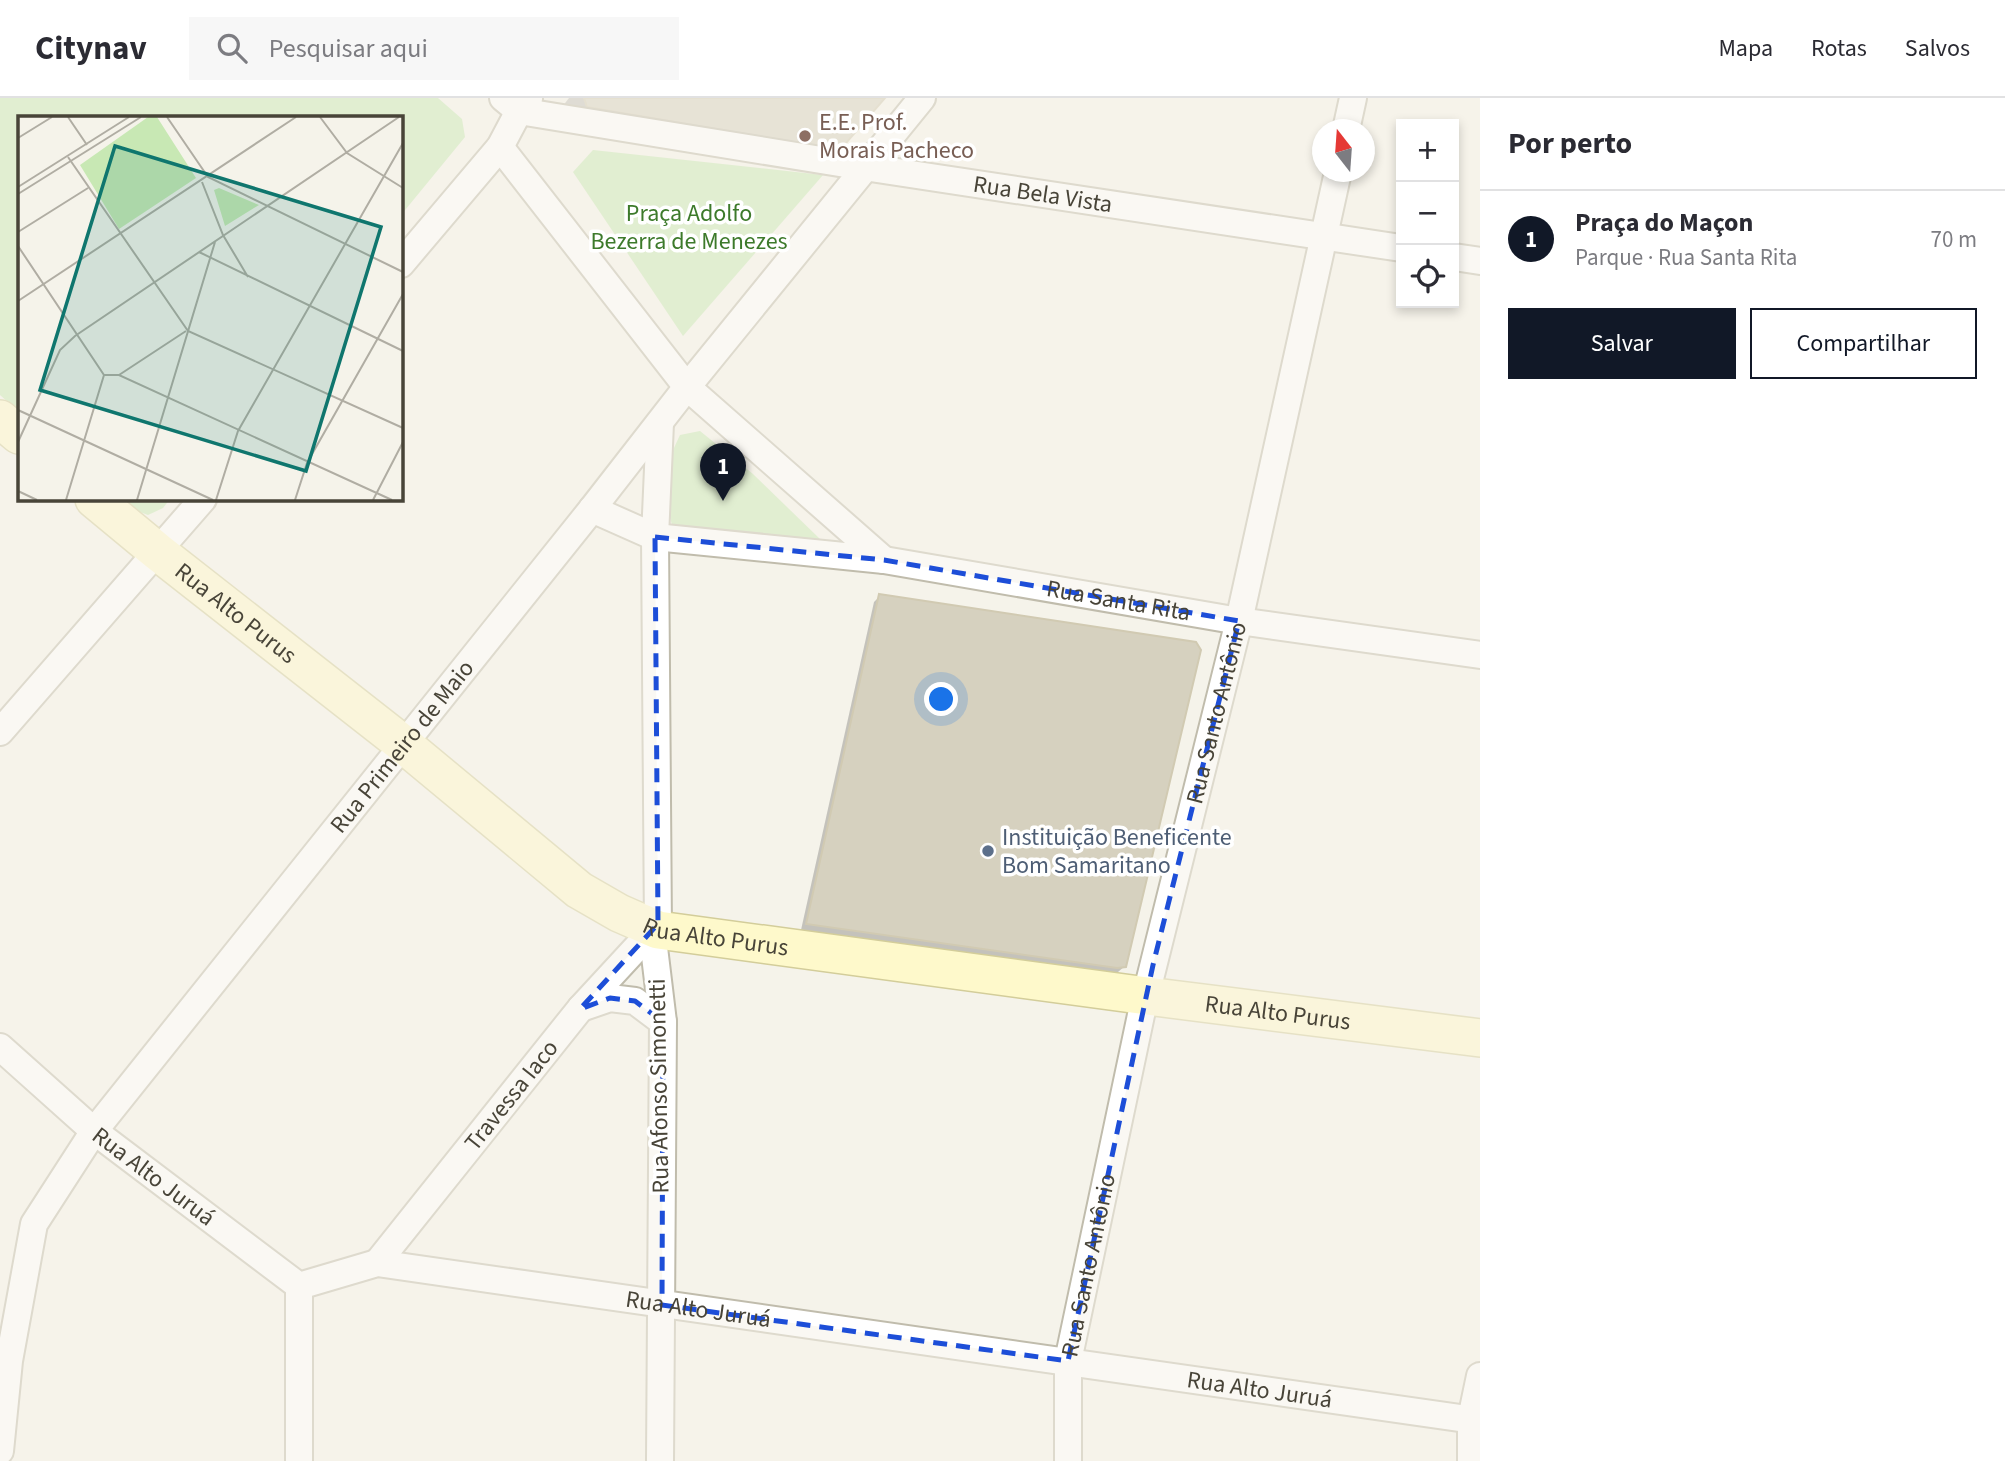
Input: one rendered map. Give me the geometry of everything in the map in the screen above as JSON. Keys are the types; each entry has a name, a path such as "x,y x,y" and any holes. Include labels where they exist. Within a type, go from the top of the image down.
{"street":[{"name":"Rua Primeiro de Maio","path":"0,1451 9,1362 34,1224 94,1131 593,509 687,387 922,98"},
{"path":"1348,119 1353,98"},
{"name":"Rua Bela Vista","path":"517,102 864,167 1396,247"},
{"path":"402,263 499,147 517,102"},
{"path":"499,147 687,387 884,560"},
{"name":"Rua Santo Antônio","path":"1068,1461 1068,1361 1141,1016 1239,621 1336,182"},
{"path":"1459,258 1480,261"},
{"path":"0,419 18,434"},
{"name":"Rua Afonso Simonetti","path":"660,423 655,537 655,930 663,1022 660,1461"},
{"name":"Rua Alto Purus","path":"95,500 403,744 579,890 655,930 1480,1038"},
{"path":"0,732 201,500"},
{"name":"Rua Santa Rita","path":"593,509 655,537 884,560 1239,621 1480,655"},
{"name":"Travessa Iaco","path":"377,1263 580,1009 655,930"},
{"path":"580,1009 610,998 635,1001 663,1022"},
{"name":"Rua Alto Juruá","path":"0,1047 94,1131 299,1286 377,1263 1476,1420"},
{"path":"299,1286 299,1461"},
{"path":"1471,1461 1480,1376"}],"highlighted area":[{"path":"655,537 884,560 1239,621 1153,965 1068,1361 662,1305 663,1022 635,1001 610,998 580,1009 658,924"}],"green space":[{"path":"0,98 438,98 462,119 465,137 402,214 402,116 18,116 18,411 0,395"},
{"name":"Praça Adolfo Bezerra de Menezes","path":"593,150 823,175 683,336 573,172"},
{"path":"700,431 753,474 821,540 672,525 660,478 680,435"},
{"path":"119,500 169,500 163,508 148,515 129,508"}],"building":[{"name":"E.E. Prof. Morais Pacheco","path":"584,98 885,98 840,150 587,107"},
{"name":"Instituição Beneficente Bom Samaritano","path":"879,594 1196,642 1201,650 1126,967 1117,968 806,924"}],"place":[{"name":"E.E. Prof. Morais Pacheco","path":"805,136"},
{"name":"Praça do Maçon","path":"723,501"},
{"name":"Instituição Beneficente Bom Samaritano","path":"988,851"}]}
